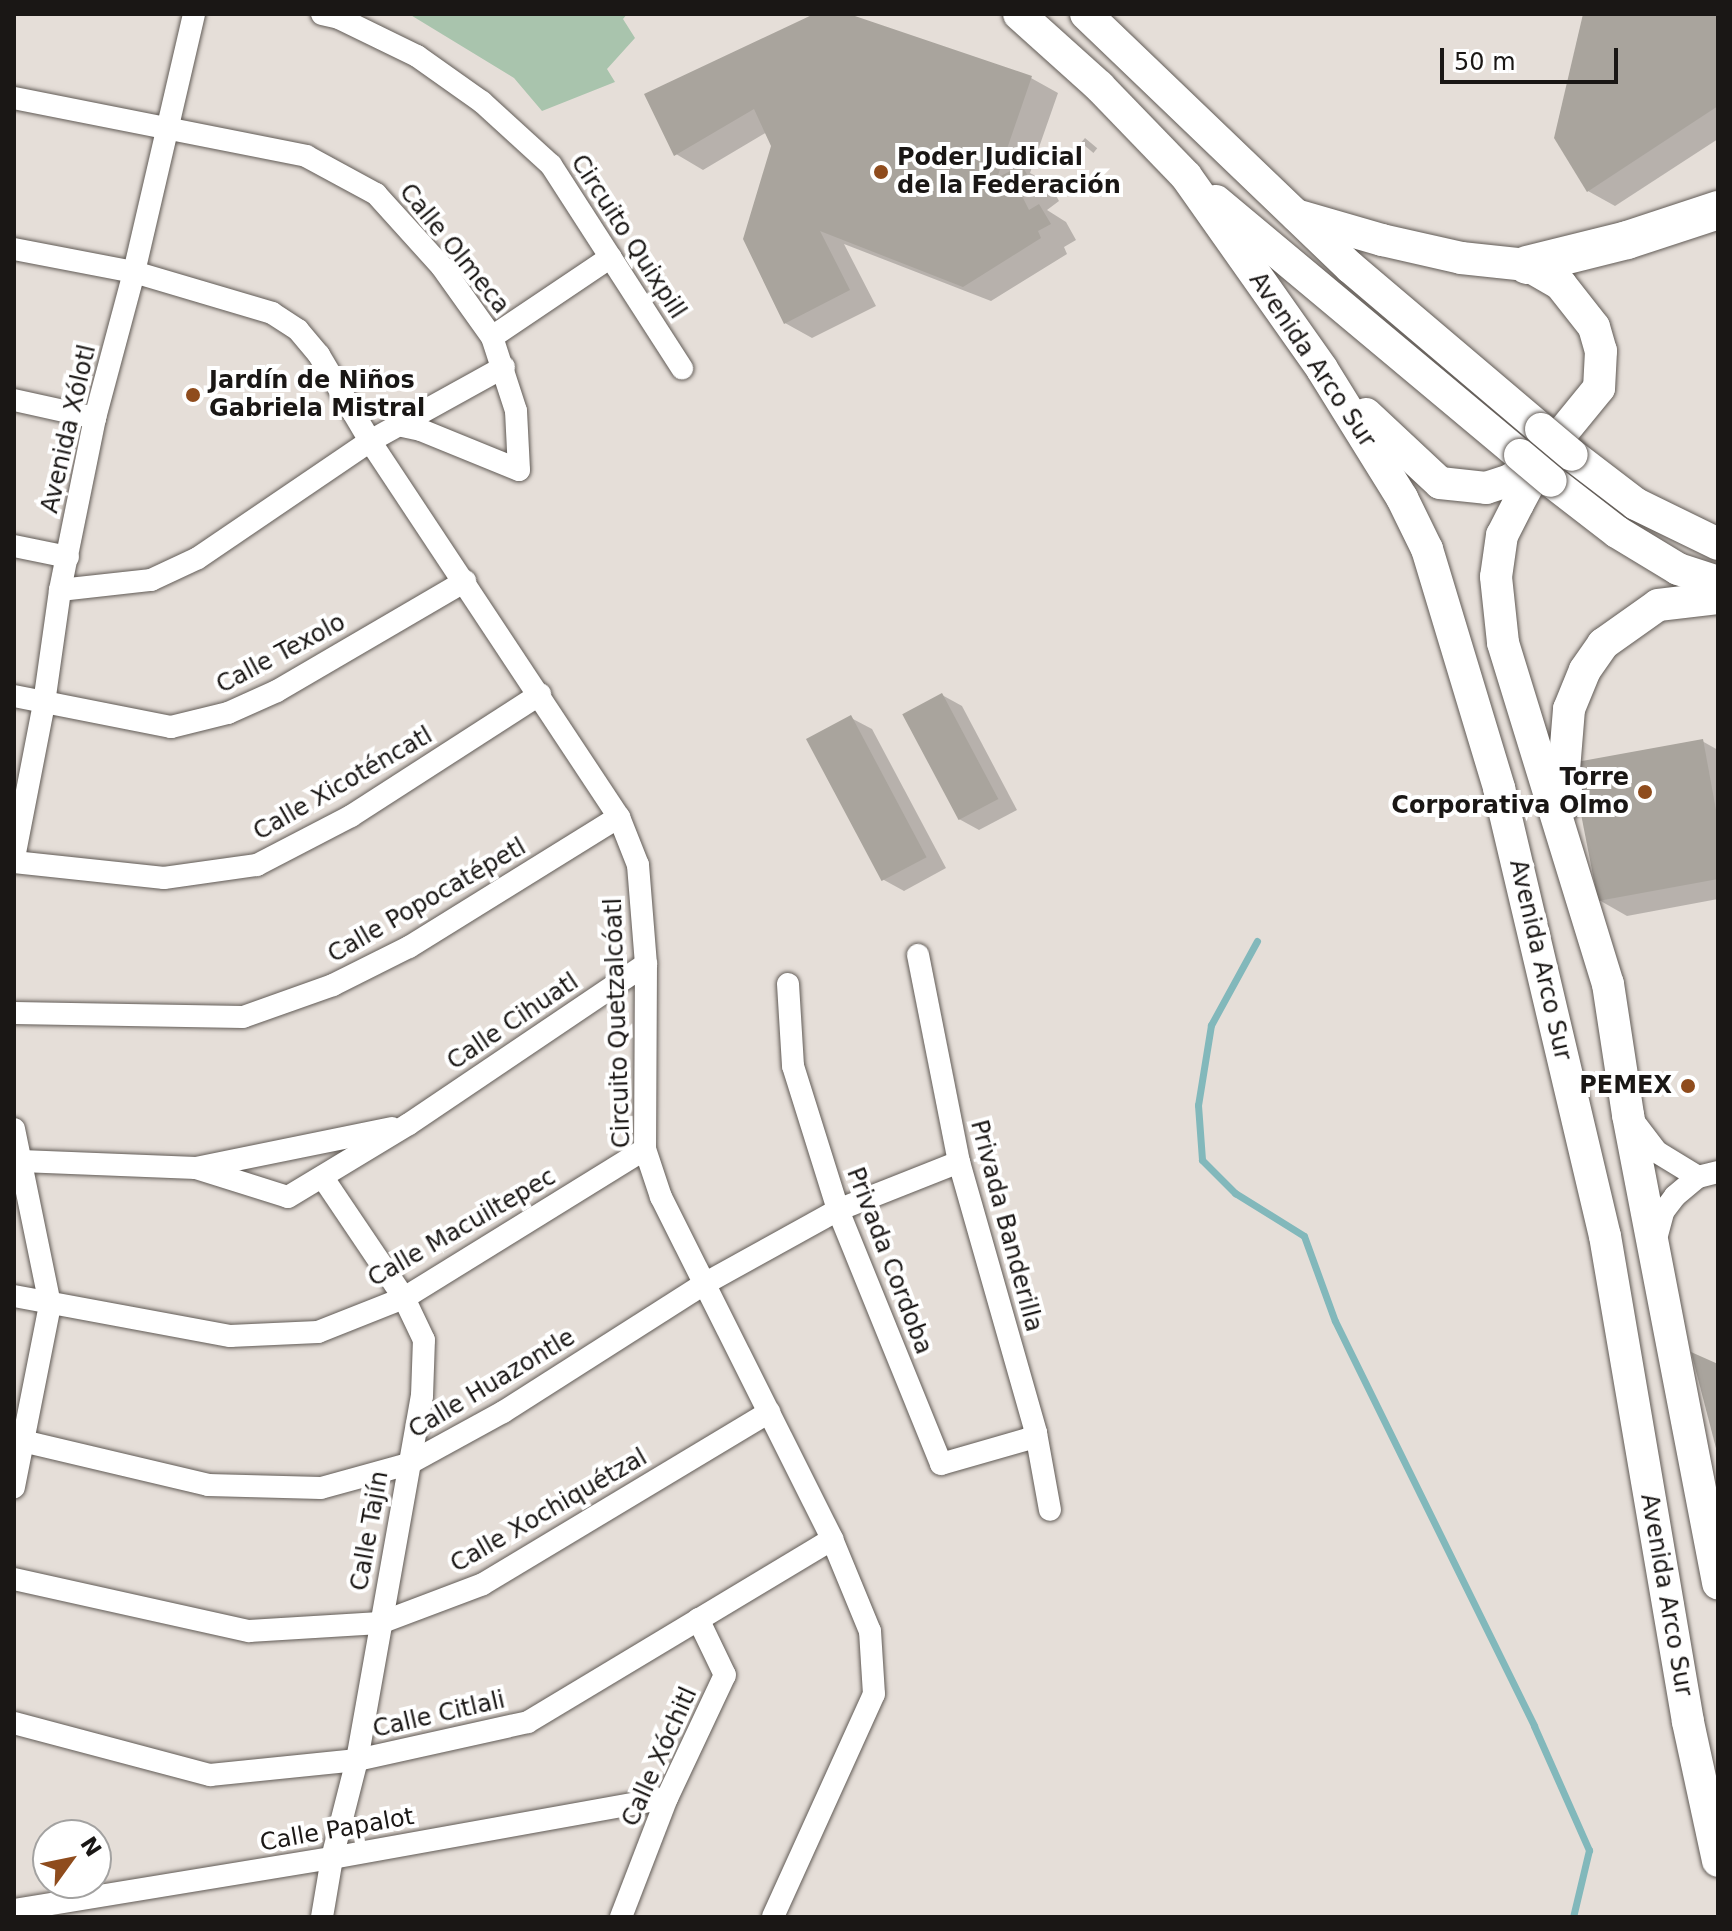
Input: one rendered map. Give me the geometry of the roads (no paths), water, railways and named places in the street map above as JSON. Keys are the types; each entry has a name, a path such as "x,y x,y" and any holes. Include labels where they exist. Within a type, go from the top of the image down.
{"highway":[{"path":"1527,265 1627,240 1718,210"}],"main road":[{"name":"Avenida Arco Sur","path":"1019,14 1099,86 1186,176 1546,455"},
{"path":"1086,14 1546,455 1629,539 1678,569 1718,582"},
{"name":"Avenida Arco Sur","path":"1186,176 1322,369 1397,489 1427,549 1450,618 1499,788 1605,1236 1688,1722 1718,1861"},
{"path":"1296,215 1382,240 1461,258 1527,265 1561,285 1581,305 1594,327 1601,351 1599,388 1546,455 1502,535 1496,577 1503,643 1579,881 1608,984 1628,1115 1718,1583"},
{"path":"1322,369 1440,483 1486,488 1510,480 1546,455"},
{"path":"1546,455 1718,544"},
{"path":"1579,881 1564,770 1569,709 1585,670 1603,644 1658,605 1718,598"},
{"path":"1688,1722 1718,1741"}],"street":[{"name":"Avenida Xólotl","path":"14,860 44,703 60,590 95,418 134,272 194,14"},
{"name":"Circuito Quixpill","path":"322,14 339,18 417,56 482,102 551,165 682,368"},
{"name":"Calle Olmeca","path":"14,98 306,156 376,194 442,267 492,337 516,411 519,470 421,430 402,426"},
{"name":"Circuito Quetzalcóatl","path":"14,249 134,272 272,313 298,330 319,355 370,441 619,817 638,865 646,964 645,1149 661,1197 832,1539 870,1631 874,1694 773,1917"},
{"path":"492,337 611,257"},
{"path":"60,590 151,580 198,558 370,441 504,367"},
{"path":"14,400 95,418"},
{"path":"14,546 68,557"},
{"name":"Calle Texolo","path":"14,696 171,727 228,713 277,691 465,581"},
{"name":"Calle Xicoténcatl","path":"14,860 164,878 257,865 351,816 540,694"},
{"name":"Calle Popocatépetl","path":"14,1013 243,1017 333,985 409,947 619,817"},
{"name":"Privada Banderilla","path":"918,955 959,1162 1050,1510"},
{"name":"Calle Cihuatl","path":"196,1168 288,1197 409,1124 646,964"},
{"name":"Privada Cordoba","path":"788,984 793,1066 838,1210 941,1464 1032,1436"},
{"path":"1628,1115 1657,1152 1708,1174 1663,1212 1654,1243"},
{"name":"Calle Cihuatl","path":"21,1161 196,1168 409,1124"},
{"path":"14,1129 50,1305 19,1440 14,1487"},
{"name":"Calle Macuiltepec","path":"14,1296 230,1336 318,1332 404,1298 645,1149"},
{"name":"Calle Huazontle","path":"19,1440 208,1485 321,1488 408,1464 503,1412 704,1284 838,1210 959,1162"},
{"name":"Calle Tajín","path":"322,1917 332,1858 357,1760 422,1396 424,1340 404,1298 323,1178"},
{"name":"Calle Xochiquétzal","path":"14,1579 249,1631 380,1623 483,1584 769,1412"},
{"name":"Calle Citlali","path":"14,1723 210,1775 357,1760 528,1722 832,1539"},
{"name":"Calle Xóchitl","path":"621,1917 667,1798 725,1675 698,1619"},
{"name":"Calle Papalot","path":"14,1910 332,1858 667,1798"}],"waterway":[{"path":"1257,941 1211,1025 1198,1105 1202,1160 1235,1193 1304,1236 1335,1321 1534,1726 1589,1850 1573,1917"}],"place":[{"name":"Poder Judicial de la Federación","path":"881,172"},
{"name":"Jardín de Niños Gabriela Mistral","path":"193,395"},
{"name":"Torre Corporativa Olmo","path":"1645,792"},
{"name":"PEMEX","path":"1688,1086"}]}
